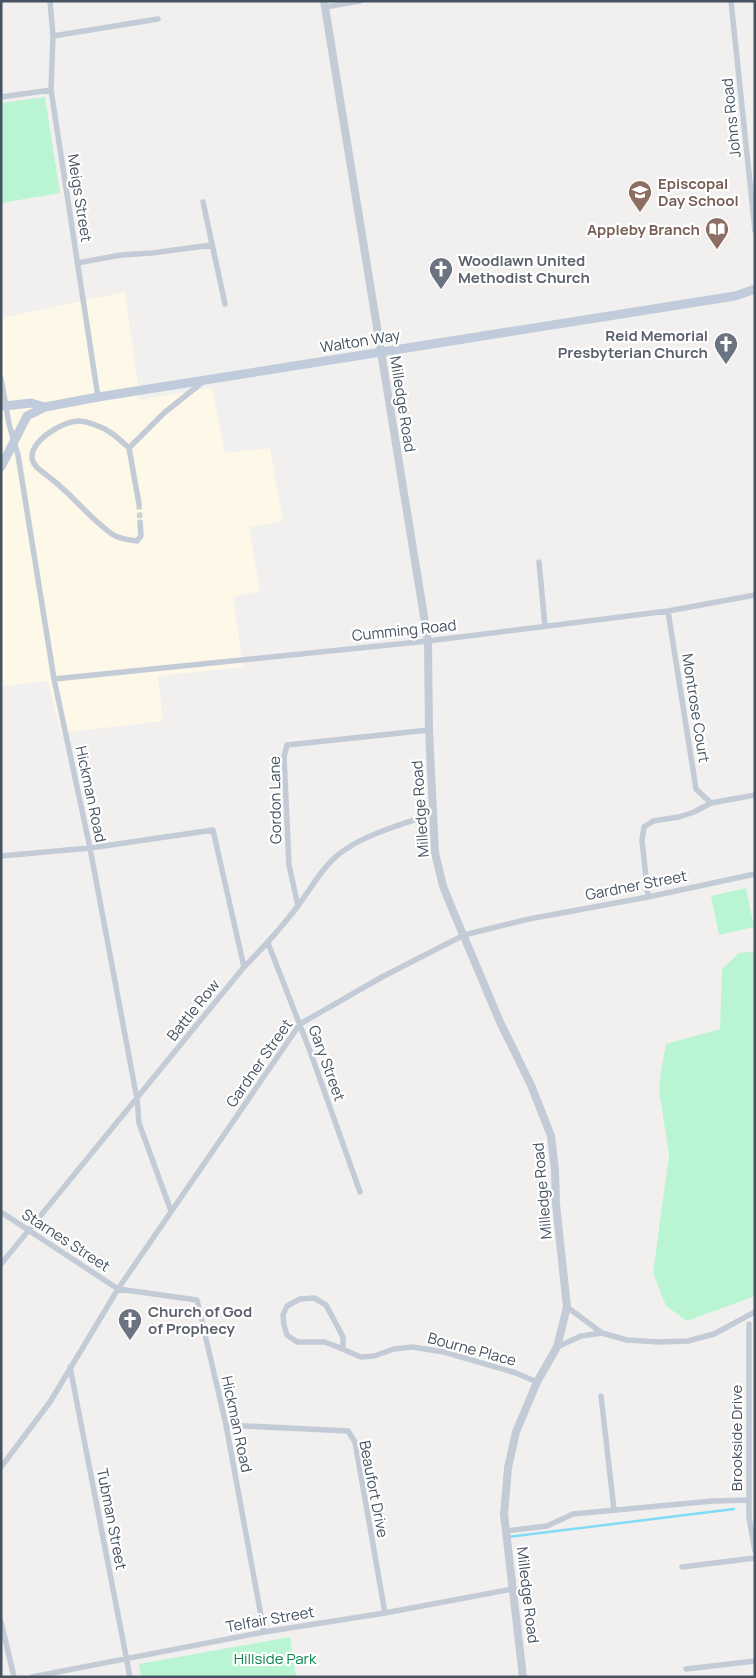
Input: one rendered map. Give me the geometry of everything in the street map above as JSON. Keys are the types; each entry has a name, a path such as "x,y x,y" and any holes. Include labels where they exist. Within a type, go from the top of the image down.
{"main road":[{"name":"Walton Way","path":"1,468 27,416 45,407 734,296 755,289"},
{"path":"3,406 32,403 45,407"}],"street":[{"name":"Meigs Street","path":"50,1 53,36 51,90 98,397"},
{"path":"325,4 360,1"},
{"name":"Johns Road","path":"731,1 755,231"},
{"name":"Milledge Road","path":"325,4 428,640 428,730 435,853 443,886 500,1022 531,1085 551,1136 567,1307 557,1347 537,1382 516,1432 508,1468 504,1514 523,1677"},
{"path":"53,36 158,19"},
{"path":"1,97 51,90"},
{"path":"203,202 225,304"},
{"path":"77,263 121,255 166,252 212,244"},
{"name":"Hickman Road","path":"1,379 3,406 18,455 54,679 90,848 137,1099 139,1123 171,1211"},
{"path":"129,448 164,413 206,380"},
{"path":"139,504 129,448 116,436 98,426 79,421 61,427 43,436 34,448 32,457 34,465 62,487 113,534 124,539 137,541 140,536 140,522"},
{"path":"18,455 32,457"},
{"path":"539,562 545,626"},
{"name":"Cumming Road","path":"54,679 545,626 668,611 755,595"},
{"name":"Montrose Court","path":"668,611 696,789 711,803"},
{"name":"Gordon Lane","path":"298,906 289,865 284,757 287,745 428,730"},
{"path":"648,897 642,840 644,827 653,821 679,817 694,812 711,803 755,795"},
{"name":"Battle Row","path":"1,1264 244,966 268,943 298,906 325,867 346,848 374,835 434,813"},
{"path":"1,856 90,848 213,830 244,966"},
{"name":"Gardner Street","path":"1,1467 50,1402 118,1289 300,1024 382,977 464,935 565,912 648,897 755,874"},
{"name":"Gary Street","path":"268,943 300,1024 360,1192"},
{"name":"Starnes Street","path":"1,1212 118,1289"},
{"name":"Hickman Road","path":"118,1289 197,1300 226,1425 264,1632"},
{"name":"Bourne Place","path":"343,1349 343,1338 326,1305 314,1298 300,1298 287,1306 283,1315 287,1336 297,1342 324,1342 361,1357 374,1356 394,1349 412,1347 444,1352 516,1373 537,1382"},
{"path":"567,1307 602,1333 627,1340 688,1341 714,1334 753,1313"},
{"name":"Brookside Drive","path":"753,1313 749,1518 755,1551"},
{"path":"557,1347 581,1336 602,1333"},
{"name":"Tubman Street","path":"70,1367 130,1677"},
{"path":"601,1396 614,1510"},
{"name":"Beaufort Drive","path":"226,1425 348,1431 354,1442 385,1613"},
{"path":"506,1530 547,1526 573,1514 713,1501 749,1500"},
{"path":"682,1567 755,1558"},
{"name":"Telfair Street","path":"32,1677 264,1632 385,1613 513,1589"},
{"path":"1,1622 14,1677"},
{"path":"686,1668 755,1661"}],"shaded area":[{"path":"125,292 140,400 212,387 225,453 270,448 283,521 249,527 260,591 233,597 243,667 158,676 163,721 61,733 48,681 3,686 1,681 1,318"}],"green space":[{"path":"45,97 60,193 1,203 1,103"},
{"path":"746,888 754,927 719,935 711,896"},
{"path":"755,951 755,1296 687,1321 666,1306 653,1273 669,1155 659,1090 661,1071 666,1044 720,1029 722,969 739,953"},
{"name":"Hillside Park","path":"290,1637 296,1677 141,1677 139,1664"}],"waterway":[{"path":"508,1537 734,1509"}],"tunnel":[{"path":"139,504 140,522"}],"place":[{"name":"Episcopal Day School","path":"640,213"},
{"name":"Appleby Branch","path":"717,250"},
{"name":"Woodlawn United Methodist Church","path":"441,290"},
{"name":"Reid Memorial Presbyterian Church","path":"726,365"},
{"name":"Church of God of Prophecy","path":"130,1341"}]}
